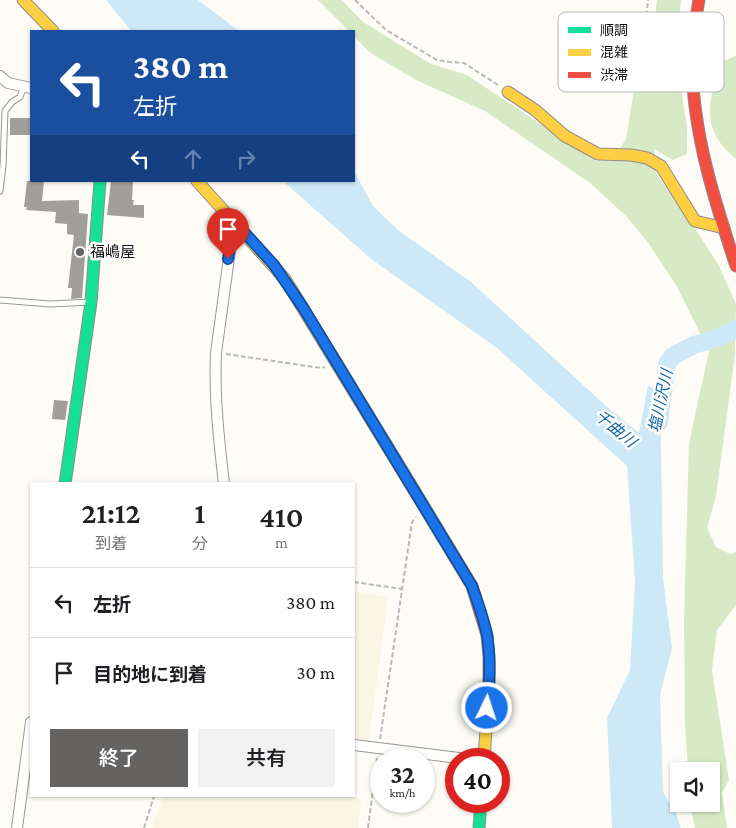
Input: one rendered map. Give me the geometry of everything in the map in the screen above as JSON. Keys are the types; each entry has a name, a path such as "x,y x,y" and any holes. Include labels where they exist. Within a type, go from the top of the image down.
{"street":[{"path":"23,0 52,30"},
{"path":"0,76 8,83 28,88"},
{"path":"508,92 535,110 565,136 598,154 631,155 647,158 661,166 695,221 724,228"},
{"path":"694,92 705,156 736,266"},
{"path":"65,482 90,302 100,182"},
{"path":"198,182 285,279 472,586 481,611 488,641 490,674 485,748"},
{"path":"224,482 216,411 215,374 216,353 234,221"},
{"path":"17,828 30,730"},
{"path":"355,745 378,748"},
{"path":"479,828 480,813"}],"lane":[{"path":"0,191 4,166 2,111 28,88"},
{"path":"0,300 50,304 90,302"}],"path":[{"path":"355,0 386,30 437,60 464,63 508,92"},
{"path":"216,353 321,368 337,363"},
{"path":"378,748 412,522 424,508"},
{"path":"355,582 402,589"},
{"path":"144,828 154,797"},
{"path":"368,828 370,812"}],"shaded area":[{"path":"355,591 388,597 369,741 355,739"},
{"path":"163,797 352,797 361,799 358,828 152,828"}],"green space":[{"path":"318,0 342,0 363,22 431,64 467,75 596,161 613,160 626,139 634,92 682,92 687,127 687,154 673,160 654,149 657,175 691,222 719,266 736,304 735,354 716,496 707,528 716,547 730,554 736,552 736,605 717,630 712,670 729,780 722,793 727,828 695,828 692,812 720,812 720,762 687,762 685,723 684,622 689,443 709,351 676,285 647,241 625,215 590,183 485,111 416,80 369,52 355,37 355,30 348,30"},
{"path":"657,0 681,0 680,12 655,12"},
{"path":"736,56 736,159 716,137 710,115 712,92 724,92 724,61"}],"water":[{"path":"106,0 198,0 238,30 130,30"},
{"name":"千曲川","path":"355,173 373,206 398,230 471,282 606,406 639,433 648,386 662,392 663,578 672,648 660,695 663,792 670,803 670,812 675,812 681,828 612,828 607,718 630,670 635,581 627,466 497,348 371,259 284,182 355,182"}],"building":[{"path":"10,118 30,118 30,135 10,135"},
{"path":"27,181 44,182 42,201 79,200 79,213 88,214 82,298 71,299 72,288 68,288 74,235 67,234 67,224 55,223 56,212 26,210 27,207 24,207"},
{"path":"111,182 133,182 133,205 144,205 144,218 107,215"},
{"path":"54,400 68,401 65,420 52,419"}],"waterway":[{"name":"塩川沢川","path":"659,422 667,364 673,356 694,345 717,338 736,329"}],"traffic: fast":[{"path":"65,482 91,302 100,182"},
{"path":"479,828 480,813"}],"traffic: slow":[{"path":"23,0 52,30"},
{"path":"508,92 535,110 565,136 598,154 631,155 647,158 661,166 695,221 724,228"},
{"path":"198,182 285,279 414,490"},
{"path":"485,748 489,687"}],"traffic: jam":[{"path":"697,12 699,0"},
{"path":"694,92 701,144 707,169 736,266"},
{"path":"414,490 472,586 487,635 489,687"}],"place":[{"name":"福嶋屋","path":"80,252"}],"route":[{"path":"228,259 234,221 285,279 472,586 481,611 488,641 490,674 487,708"}]}
